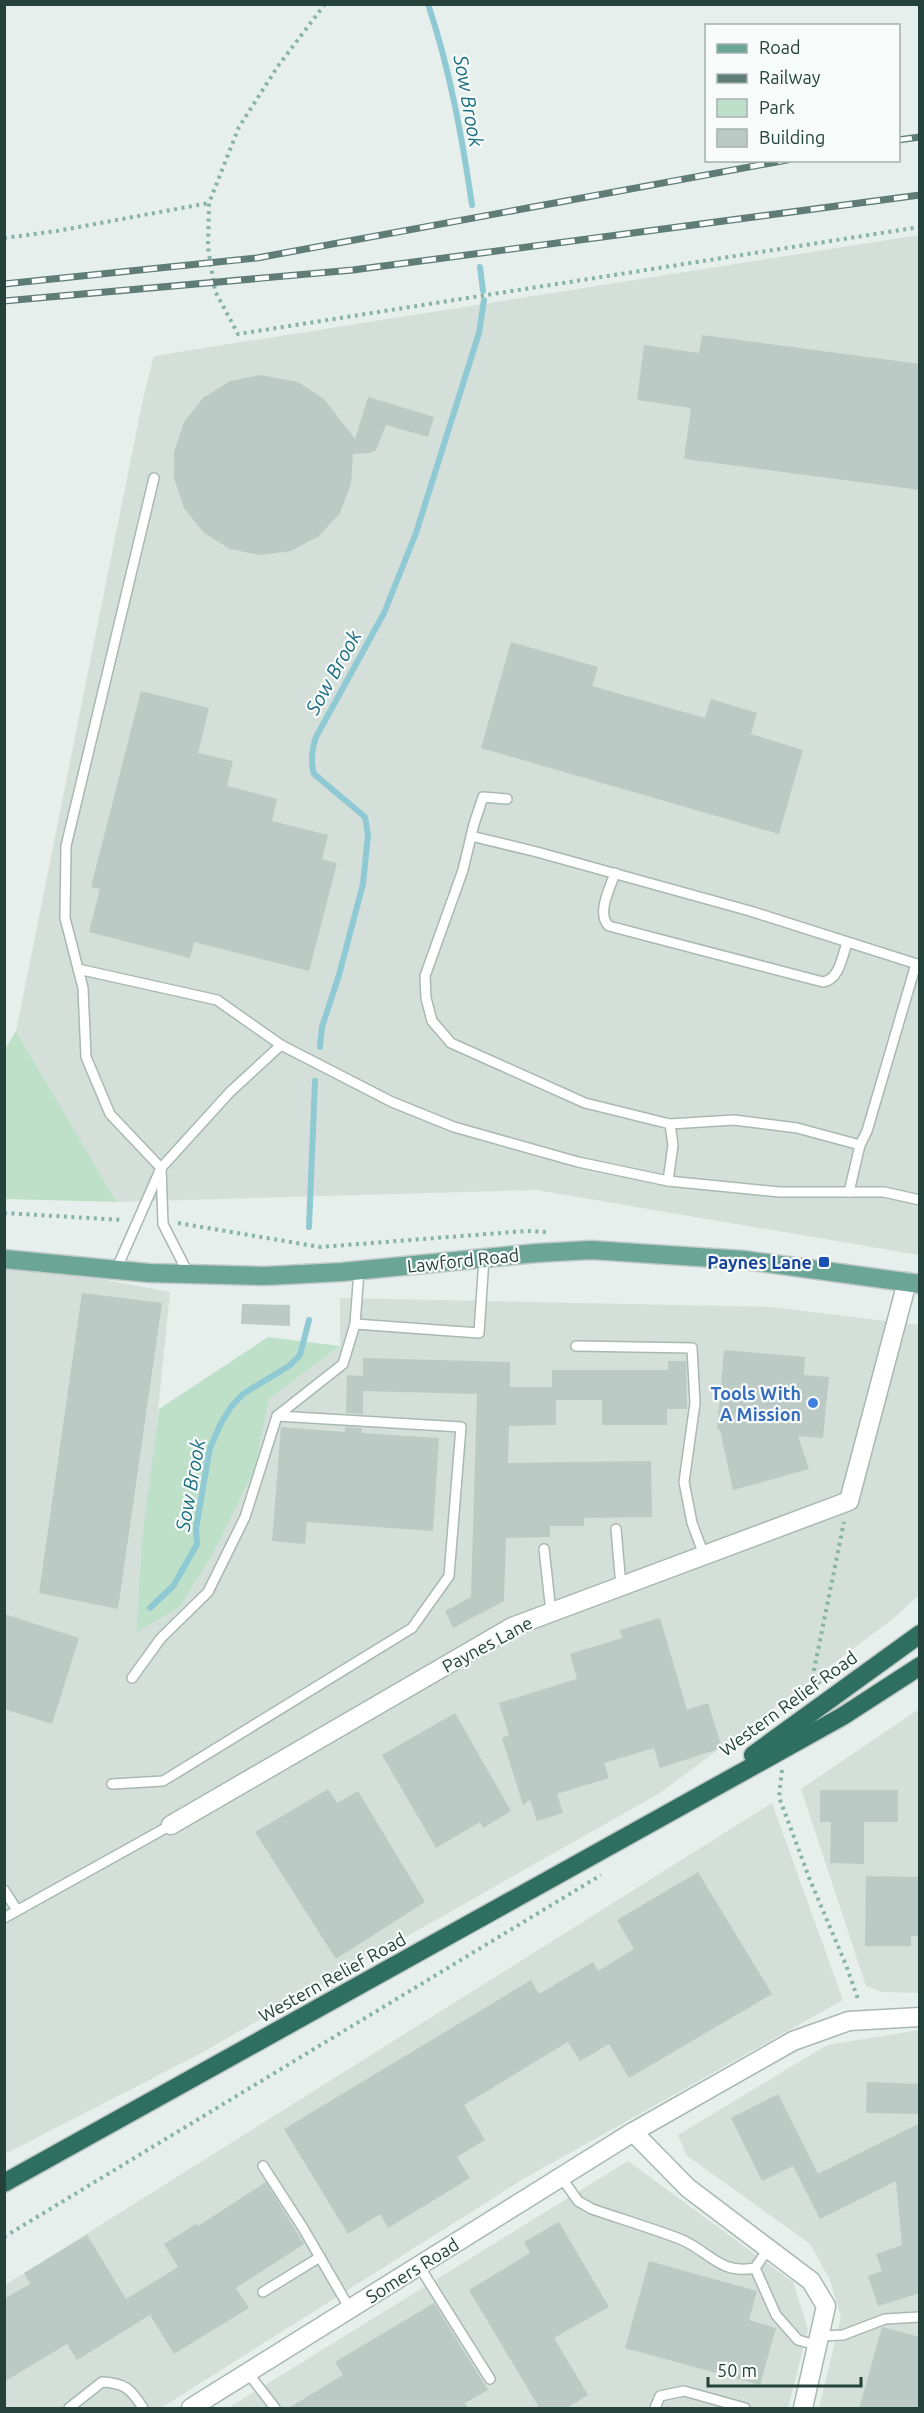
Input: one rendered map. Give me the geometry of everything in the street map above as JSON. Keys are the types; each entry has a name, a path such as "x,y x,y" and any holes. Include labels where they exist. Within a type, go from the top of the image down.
{"highway":[{"name":"Western Relief Road","path":"681,1807 920,1634"},
{"name":"Western Relief Road","path":"4,2183 843,1716 920,1666"}],"main road":[{"name":"Lawford Road","path":"4,1259 189,1275 265,1276 358,1271 591,1250 744,1260 913,1283"}],"street":[{"path":"849,1501 913,1283"},
{"name":"Paynes Lane","path":"171,1824 512,1627 849,1501"},
{"name":"Somers Road","path":"191,2409 633,2132 793,2041 849,2021 920,2017"},
{"path":"633,2132 688,2188 811,2281 826,2306 803,2409"}],"lane":[{"path":"154,478 66,846 65,918 83,988 86,1057 110,1114 161,1168 164,1224 189,1275"},
{"path":"507,799 483,797 464,870 425,976 426,998 432,1022 452,1043 585,1103 670,1124 734,1120 797,1128 860,1146"},
{"path":"471,836 750,911 918,965 867,1131 860,1146 849,1192"},
{"path":"615,873 603,914 603,921 609,926 823,982 830,981 835,976 847,943"},
{"path":"78,969 217,1000 280,1045 392,1102 454,1127 578,1162 668,1181 780,1192 884,1192 920,1200"},
{"path":"116,1270 161,1168 230,1092 280,1045"},
{"path":"668,1181 673,1145 670,1124"},
{"path":"355,1324 479,1333 484,1258"},
{"path":"132,1678 161,1638 208,1592 245,1517 277,1416 343,1364 355,1324 358,1271"},
{"path":"576,1346 692,1348 695,1403 684,1482 692,1523 704,1555"},
{"path":"112,1784 164,1781 412,1628 449,1576 461,1426 277,1416"},
{"path":"616,1529 621,1586"},
{"path":"544,1549 551,1612"},
{"path":"4,1918 171,1824"},
{"path":"4,1890 17,1910"},
{"path":"263,2166 350,2309"},
{"path":"561,2177 578,2201 592,2209 682,2240 714,2260 739,2271 755,2268 768,2249"},
{"path":"264,2292 320,2257"},
{"path":"419,2266 490,2379"},
{"path":"755,2268 776,2315 798,2340 820,2341 885,2319 920,2317"},
{"path":"248,2373 276,2409"},
{"path":"69,2409 102,2382 119,2383 134,2394 143,2409"},
{"path":"655,2409 660,2396 674,2391 684,2391 745,2409"}],"path":[{"path":"325,4 278,66 239,127 209,203 208,247 215,291 238,334 920,227"},
{"path":"4,238 57,231 209,203"},
{"path":"4,1213 122,1220"},
{"path":"823,1688 814,1675 814,1670 849,1501"},
{"path":"782,1763 779,1797 810,1880 846,1965 865,2020"},
{"path":"4,2237 593,1880"}],"shaded area":[{"path":"919,235 919,1255 536,1190 117,1202 16,1031 144,394 154,356"},
{"path":"5,1261 170,1292 136,1630 180,1607 213,1554 255,1469 269,1399 340,1346 340,1298 772,1307 919,1325 919,1595 894,1618 660,1793 194,2057 5,2154"},
{"path":"919,1709 919,1993 882,1992 866,1986 801,1789"},
{"path":"772,1803 843,2000 525,2178 161,2408 5,2408 5,2285"},
{"path":"919,2030 919,2408 819,2408 841,2317 830,2280 810,2244 686,2155 678,2135 827,2045"},
{"path":"628,2161 793,2282 808,2329 788,2408 228,2408"}],"green space":[{"path":"16,1031 117,1202 5,1199 5,1049"},
{"path":"268,1337 340,1346 269,1399 255,1469 213,1554 180,1607 136,1632 143,1530 159,1409"}],"building":[{"path":"702,335 920,364 920,490 684,459 691,408 637,400 644,345 699,353"},
{"path":"261,375 298,382 324,399 355,439 368,397 434,417 428,437 386,425 376,450 370,453 353,454 351,484 340,513 319,536 291,551 260,555 230,549 204,533 184,508 174,478 174,452 184,422 203,398 230,381"},
{"path":"511,642 598,667 592,686 705,718 711,699 757,713 751,734 803,750 779,834 481,748"},
{"path":"141,691 209,708 198,753 233,761 227,786 277,799 272,821 328,835 322,859 337,863 309,971 194,942 190,958 89,932 100,889 91,887"},
{"path":"82,1293 162,1303 118,1609 39,1593"},
{"path":"242,1304 290,1305 290,1326 241,1324"},
{"path":"724,1350 805,1357 804,1375 829,1377 823,1438 798,1436 809,1469 733,1490 720,1430 717,1430"},
{"path":"363,1358 510,1362 510,1387 552,1387 552,1370 668,1370 668,1361 686,1361 687,1409 667,1409 667,1425 602,1425 602,1400 556,1400 556,1425 509,1426 508,1463 651,1461 652,1517 584,1518 584,1526 550,1526 550,1537 506,1538 504,1601 453,1628 445,1611 471,1597 477,1394 363,1391 363,1414 346,1413 347,1375 363,1376"},
{"path":"281,1427 345,1432 345,1427 362,1428 362,1433 439,1438 433,1531 307,1522 305,1544 272,1541"},
{"path":"4,1614 79,1638 52,1724 4,1709"},
{"path":"660,1618 687,1710 708,1703 722,1748 660,1768 654,1748 604,1763 609,1778 557,1794 563,1813 537,1821 530,1800 523,1805 502,1738 509,1735 499,1703 577,1679 570,1654 622,1638 620,1630"},
{"path":"455,1713 511,1811 483,1828 480,1822 436,1848 382,1755"},
{"path":"328,1789 337,1803 358,1791 425,1902 336,1959 255,1832"},
{"path":"820,1790 898,1790 898,1822 864,1822 864,1864 830,1863 831,1822 820,1822"},
{"path":"698,1872 772,1994 629,2078 609,2044 580,2061 568,2042 464,2105 485,2140 457,2157 470,2178 388,2228 380,2214 348,2234 284,2129 531,1980 539,1994 593,1962 598,1971 634,1949 617,1920"},
{"path":"866,1876 920,1877 920,1936 911,1936 911,1946 865,1946"},
{"path":"867,2082 920,2084 920,2114 866,2113"},
{"path":"778,2094 818,2174 920,2123 920,2293 878,2306 868,2276 882,2271 876,2254 902,2245 896,2181 820,2219 793,2166 762,2181 731,2118"},
{"path":"266,2182 304,2244 236,2288 249,2308 174,2354 150,2315 77,2360 67,2344 4,2382 4,2299 30,2284 24,2273 87,2235 126,2299 178,2267 164,2244 196,2224 198,2226"},
{"path":"559,2222 609,2307 554,2338 588,2395 565,2409 540,2409 469,2290 530,2253 524,2242"},
{"path":"649,2261 757,2291 749,2320 776,2328 760,2385 625,2348"},
{"path":"434,2303 488,2390 465,2403 468,2409 287,2409 343,2375 335,2362"},
{"path":"882,2327 920,2337 920,2409 859,2409"}],"waterway":[{"name":"Sow Brook","path":"428,4 443,54 454,104 472,205"},
{"path":"480,267 483,291"},
{"name":"Sow Brook","path":"320,1047 322,1027 339,975 363,884 368,835 365,817 314,774 313,746 384,613 416,533 479,333 484,300"},
{"name":"Sow Brook","path":"309,1227 315,1081"},
{"name":"Sow Brook","path":"150,1608 174,1585 197,1544 196,1528 210,1448 221,1423 243,1394 289,1366 300,1355 309,1320"}],"railway":[{"path":"900,140 920,137"},
{"path":"4,284 257,258 776,162"},
{"path":"4,301 353,270 920,195"}],"place":[{"name":"Paynes Lane","path":"824,1262"},
{"name":"Tools With A Mission","path":"813,1403"}]}
